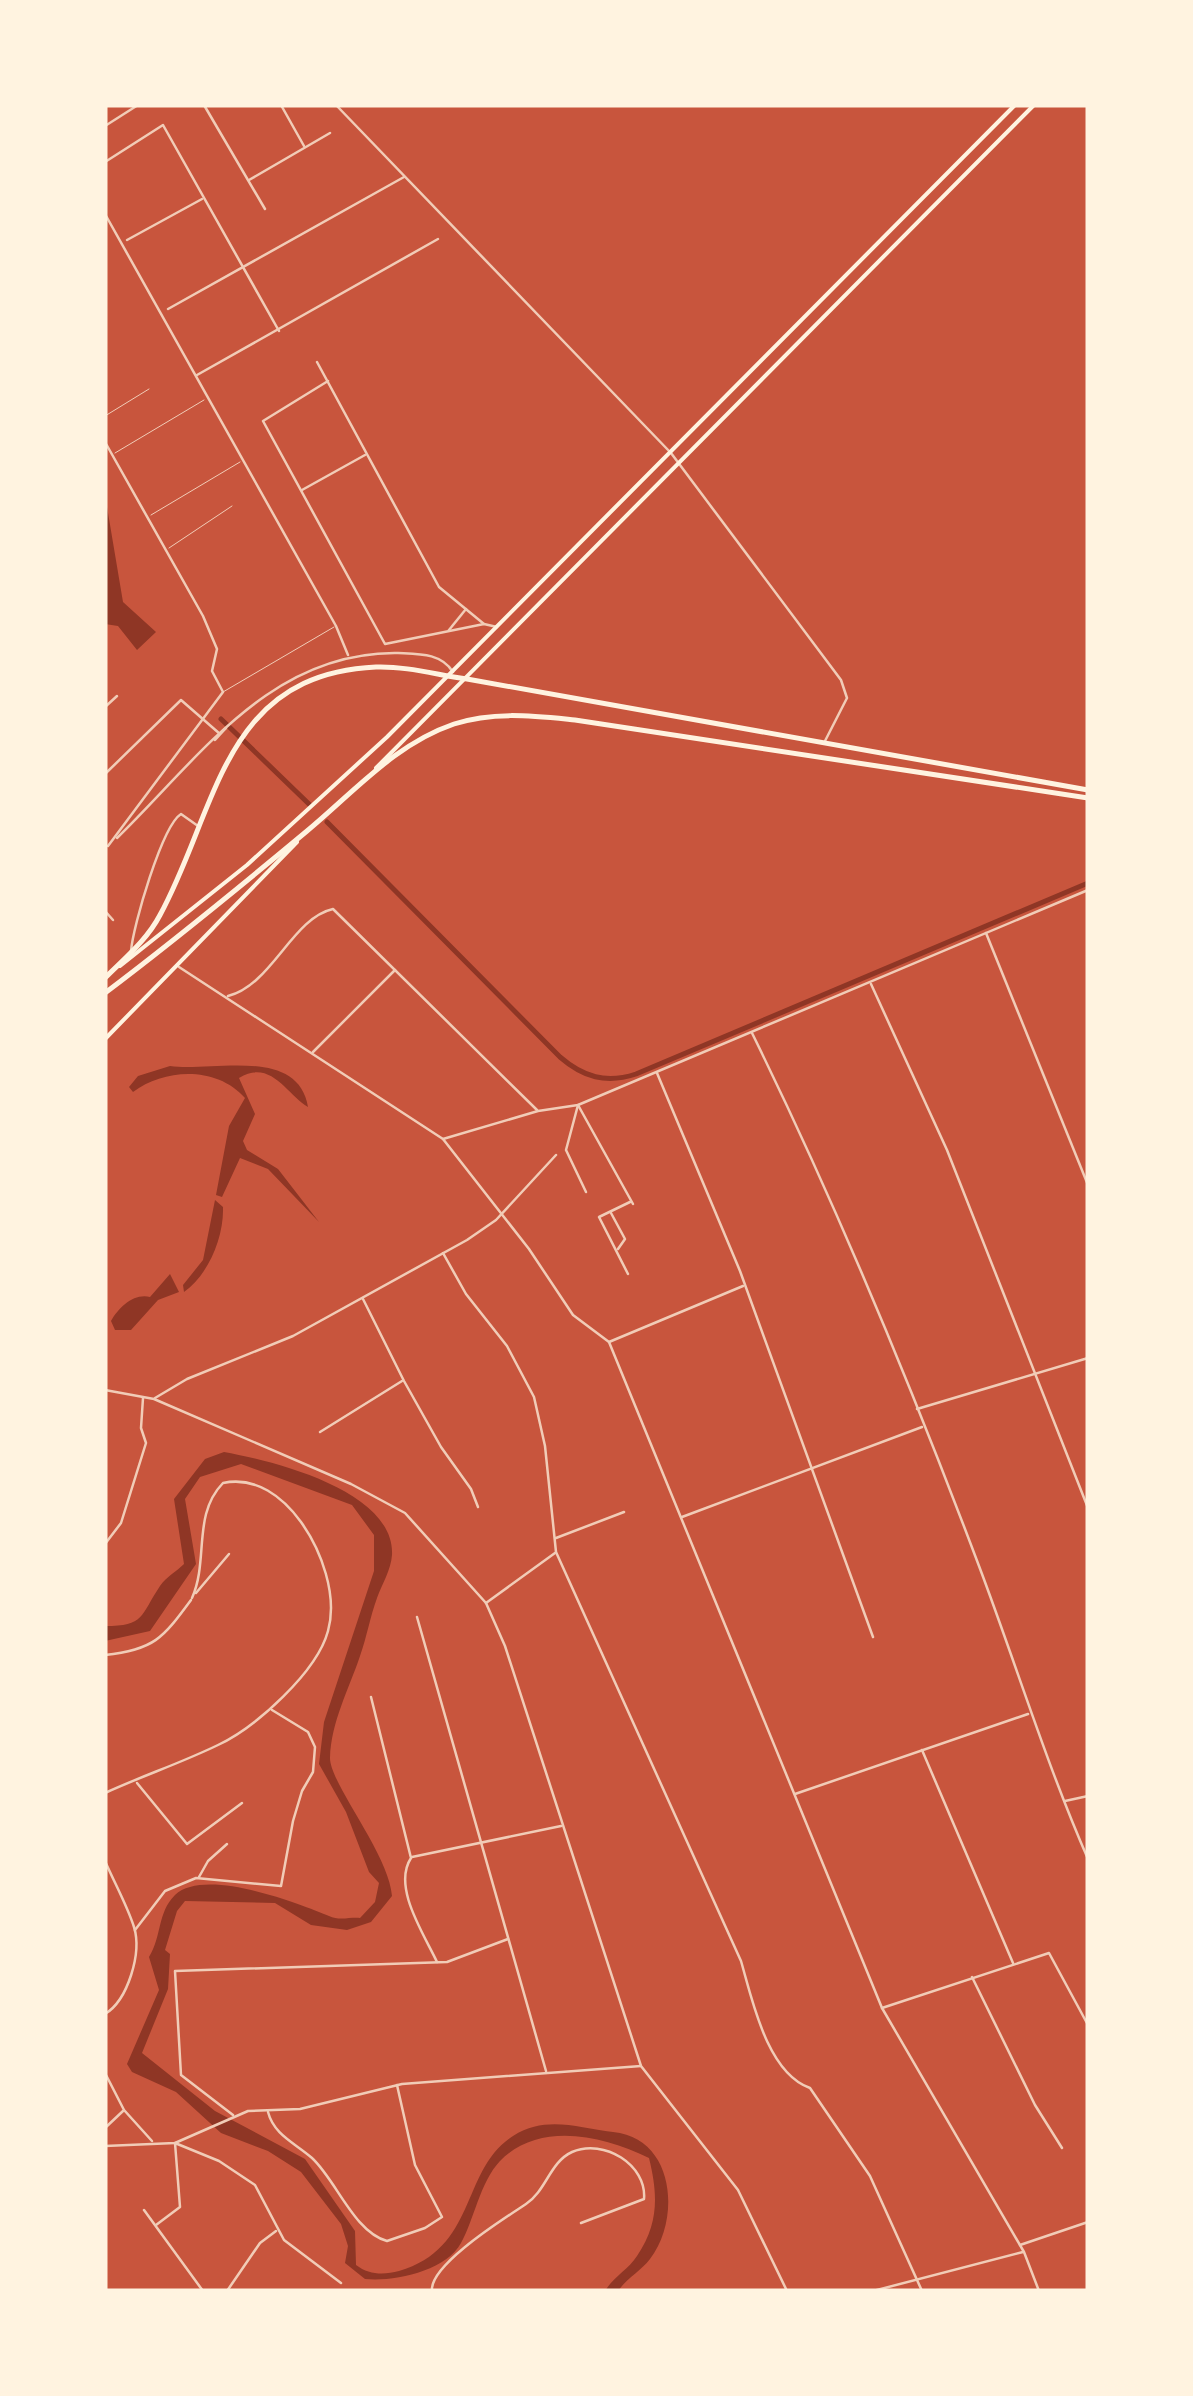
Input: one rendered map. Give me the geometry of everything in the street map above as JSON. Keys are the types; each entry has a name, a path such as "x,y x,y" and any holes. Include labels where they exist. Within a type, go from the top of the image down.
{"highway":[{"path":"105,978 160,917 236,743 290,691 321,678 375,668 427,673 1088,790"},
{"path":"105,994 320,820 376,768 452,725 506,715 575,720 1088,798"},
{"path":"817,754 825,742"}],"main road":[{"path":"105,978 310,810 498,627 1015,105"},
{"path":"376,768 1034,105"},
{"path":"105,1039 310,828"}],"street":[{"path":"105,126 138,105"},
{"path":"204,105 264,209"},
{"path":"280,105 304,148"},
{"path":"336,105 680,463 842,680 847,698 825,742"},
{"path":"105,162 163,125 278,332"},
{"path":"247,181 330,133"},
{"path":"168,309 405,177"},
{"path":"127,240 204,198"},
{"path":"105,214 336,626 348,655"},
{"path":"196,376 438,239"},
{"path":"317,362 439,587 484,624"},
{"path":"328,381 264,418 384,641 391,646 484,624 498,627"},
{"path":"105,442 217,649 212,670 223,692 108,846"},
{"path":"300,491 366,454"},
{"path":"449,631 467,608"},
{"path":"108,846 266,692 297,672 348,655 425,655 446,662 453,672"},
{"path":"105,707 117,696"},
{"path":"105,774 181,700 220,734 224,731 226,728 108,846"},
{"path":"131,953 137,918 168,828 181,814 193,818 198,826"},
{"path":"443,1139 538,1111 578,1106 1088,890"},
{"path":"105,911 112,920"},
{"path":"225,997 248,990 323,912 336,912 538,1111"},
{"path":"986,933 1088,1185"},
{"path":"178,966 443,1139 573,1314 609,1342 882,2008 1024,2252 1039,2291"},
{"path":"312,1053 394,970"},
{"path":"871,982 947,1150 1088,1508"},
{"path":"752,1033 828,1194 917,1409 979,1567 1063,1802 1088,1859"},
{"path":"656,1072 744,1286 874,1637"},
{"path":"578,1106 566,1150 586,1192"},
{"path":"578,1106 632,1202 600,1217 628,1274"},
{"path":"154,1399 187,1380 268,1348 443,1253 501,1214 556,1155"},
{"path":"611,1212 625,1239 616,1250"},
{"path":"443,1253 466,1294 507,1346 534,1397 545,1446 556,1552 741,1961 751,2006 784,2066 795,2081 810,2088 862,2164 922,2291"},
{"path":"609,1342 744,1286"},
{"path":"362,1298 440,1448 471,1488 478,1508"},
{"path":"917,1409 1088,1358"},
{"path":"320,1432 404,1380"},
{"path":"105,1390 154,1399 352,1484 405,1513 486,1603 505,1646 641,2066 738,2190 787,2291"},
{"path":"105,1544 120,1523 146,1443 141,1428 143,1396"},
{"path":"682,1517 808,1466 923,1427"},
{"path":"105,1794 217,1746 271,1709 322,1646 330,1622 328,1580 310,1535 280,1497 241,1482 220,1486 204,1520 200,1578 192,1598"},
{"path":"556,1538 624,1512"},
{"path":"486,1603 556,1552"},
{"path":"105,1655 133,1652 160,1640 229,1554"},
{"path":"417,1617 546,2073"},
{"path":"371,1697 411,1858 405,1870 408,1895 437,1962"},
{"path":"105,2014 117,2006 124,1992 136,1930 164,1891 198,1878 278,1886 282,1881 302,1791 313,1772 314,1748 308,1732 271,1709"},
{"path":"795,1794 1030,1714"},
{"path":"921,1748 1013,1962"},
{"path":"136,1781 187,1844 242,1803"},
{"path":"1063,1802 1088,1796"},
{"path":"411,1858 562,1826"},
{"path":"198,1878 208,1861 227,1844"},
{"path":"105,1860 136,1930"},
{"path":"234,2116 181,2075 174,1972 437,1962 508,1940"},
{"path":"882,2008 1044,1953 1054,1956 1088,2024"},
{"path":"971,1976 1035,2106 1062,2148"},
{"path":"105,2146 175,2142 200,2135 234,2116 300,2109 397,2085 641,2066"},
{"path":"105,2073 124,2110 153,2144"},
{"path":"268,2110 280,2134 313,2159 372,2233 387,2241 425,2228 442,2217 415,2166 397,2085"},
{"path":"105,2128 124,2110"},
{"path":"156,2225 180,2207 175,2142"},
{"path":"175,2142 219,2161 255,2186 284,2240 341,2283"},
{"path":"432,2291 436,2275 479,2234 533,2199 568,2154 582,2150 616,2154 639,2176 644,2199 581,2223"},
{"path":"144,2210 203,2291"},
{"path":"1020,2245 1088,2222"},
{"path":"227,2291 260,2243 278,2230"},
{"path":"872,2291 1024,2252"}],"lane":[{"path":"105,416 148,388"},
{"path":"112,454 208,398"},
{"path":"148,517 243,460"},
{"path":"166,550 232,506"},
{"path":"223,692 336,626"}],"shaded area":[{"path":"105,495 123,602 156,632 137,650 118,626 105,624"},
{"path":"170,1066 271,1069 288,1076 301,1088 308,1107 269,1075 250,1073 239,1078 255,1114 243,1141 247,1150 278,1169 319,1222 268,1169 240,1158 222,1197 216,1195 229,1126 245,1098 220,1080 190,1074 160,1078 133,1092 129,1087 138,1076"},
{"path":"215,1200 223,1207 217,1243 207,1266 184,1292 183,1285 203,1260"},
{"path":"170,1274 179,1292 158,1300 131,1330 115,1330 111,1321 123,1306 138,1297 150,1297"},
{"path":"224,1452 272,1463 328,1483 374,1513 388,1533 390,1566 337,1719 330,1758 339,1785 381,1860 392,1896 371,1922 347,1930 311,1925 275,1903 185,1901 177,1911 165,1950 170,1954 168,1989 142,2053 215,2111 305,2159 355,2231 356,2265 371,2272 399,2271 424,2260 443,2245 456,2227 484,2168 513,2136 550,2124 634,2138 660,2164 666,2183 666,2223 660,2242 646,2263 618,2291 605,2291 637,2256 653,2220 655,2197 649,2158 591,2138 552,2136 533,2140 516,2148 493,2170 454,2253 418,2273 365,2279 345,2263 348,2246 341,2224 301,2172 268,2151 221,2133 176,2092 132,2072 127,2064 159,1990 149,1957 165,1909 175,1895 189,1887 229,1886 275,1896 341,1919 360,1918 375,1902 379,1883 369,1872 346,1812 319,1764 324,1722 374,1571 374,1535 352,1505 241,1464 200,1477 185,1499 196,1564 150,1631 105,1641 105,1626 135,1621 162,1583 184,1564 174,1499 205,1459"}],"waterway":[{"path":"221,719 310,805"},
{"path":"327,822 560,1057 577,1070 605,1078 636,1074 1088,883"}]}
